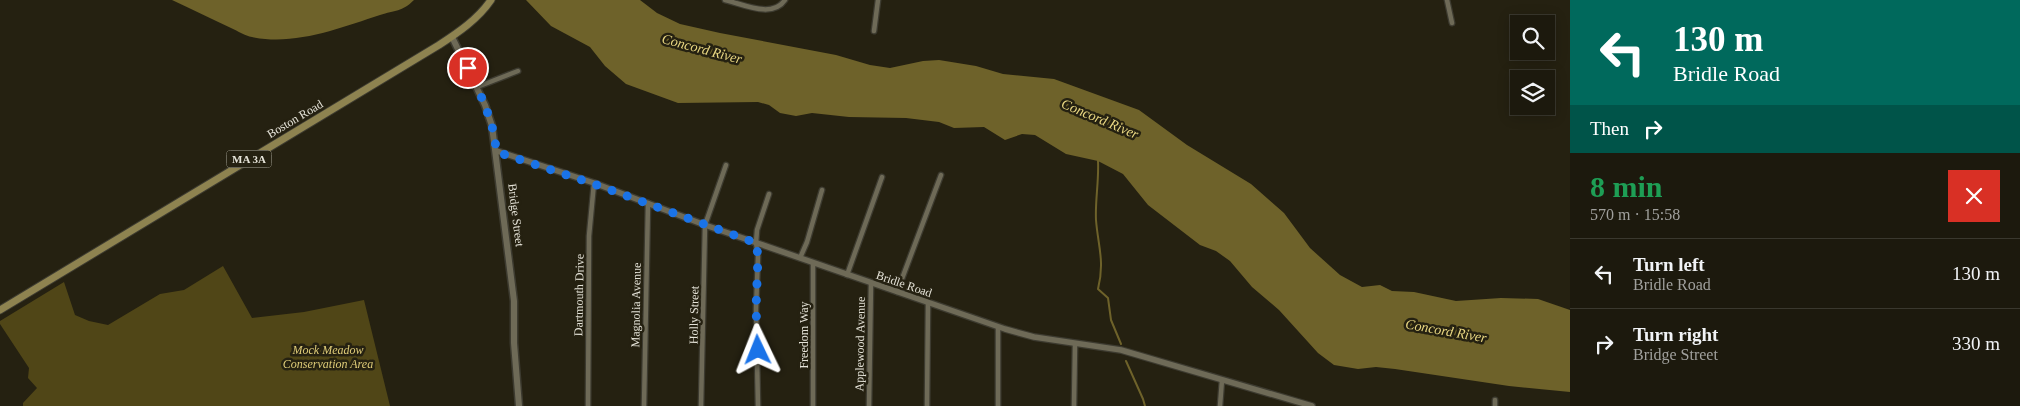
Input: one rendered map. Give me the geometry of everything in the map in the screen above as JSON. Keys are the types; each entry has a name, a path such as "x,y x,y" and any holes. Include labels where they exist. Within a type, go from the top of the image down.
{"main road":[{"name":"Boston Road","path":"0,310 452,36 481,13 491,0"},
{"name":"Bridge Street","path":"452,36 477,87 492,126 497,152 514,301 514,343 519,406"}],"street":[{"path":"725,0 762,9 780,7 784,0"},
{"path":"874,31 878,0"},
{"path":"1447,0 1452,23"},
{"path":"477,87 518,71"},
{"name":"Bridle Road","path":"497,152 594,184 705,225 998,327 1075,344 1121,350 1312,406"},
{"name":"Holly Street","path":"701,406 705,225 726,165"},
{"path":"897,292 941,175"},
{"path":"847,275 882,177"},
{"name":"Dartmouth Drive","path":"588,406 589,236 594,184"},
{"path":"800,258 807,242 822,190"},
{"path":"758,406 756,309 758,256 756,243 757,230 769,194"},
{"name":"Magnolia Avenue","path":"644,406 648,204"},
{"name":"Freedom Way","path":"813,263 814,406"},
{"name":"Applewood Avenue","path":"869,406 871,283"},
{"path":"926,406 928,302"},
{"path":"998,327 998,406"},
{"path":"1074,406 1075,344"},
{"path":"1220,406 1222,380"}],"green space":[{"name":"Mock Meadow Conservation Area","path":"223,266 252,318 304,312 364,300 390,406 23,406 23,403 37,388 28,378 29,368 0,324 0,321 64,282 75,315 89,321 108,325 160,294 184,290"}],"water":[{"path":"172,0 414,0 406,7 398,10 333,30 301,37 268,39 247,36"},
{"name":"Concord River","path":"526,0 640,0 657,13 680,24 720,33 836,55 870,65 890,68 923,61 939,60 976,66 1003,74 1054,79 1139,110 1187,145 1251,184 1284,213 1310,248 1340,275 1362,287 1380,285 1392,291 1414,292 1456,301 1501,298 1538,299 1570,310 1570,392 1509,386 1395,369 1376,367 1358,369 1334,365 1318,353 1279,310 1252,287 1230,261 1216,251 1200,245 1148,205 1123,174 1098,161 1066,154 1035,135 1022,134 1005,140 984,127 954,128 939,122 906,118 849,117 812,113 796,116 780,113 769,105 758,102 678,103 626,84 605,66 590,47 551,26"}],"waterway":[{"path":"1098,161 1096,220 1101,262 1098,289 1108,298 1111,320 1121,344"},
{"path":"1126,361 1145,406"}],"route":[{"path":"468,68 485,105 492,126 497,152 594,184 756,243 758,256 756,309 758,350"}]}
